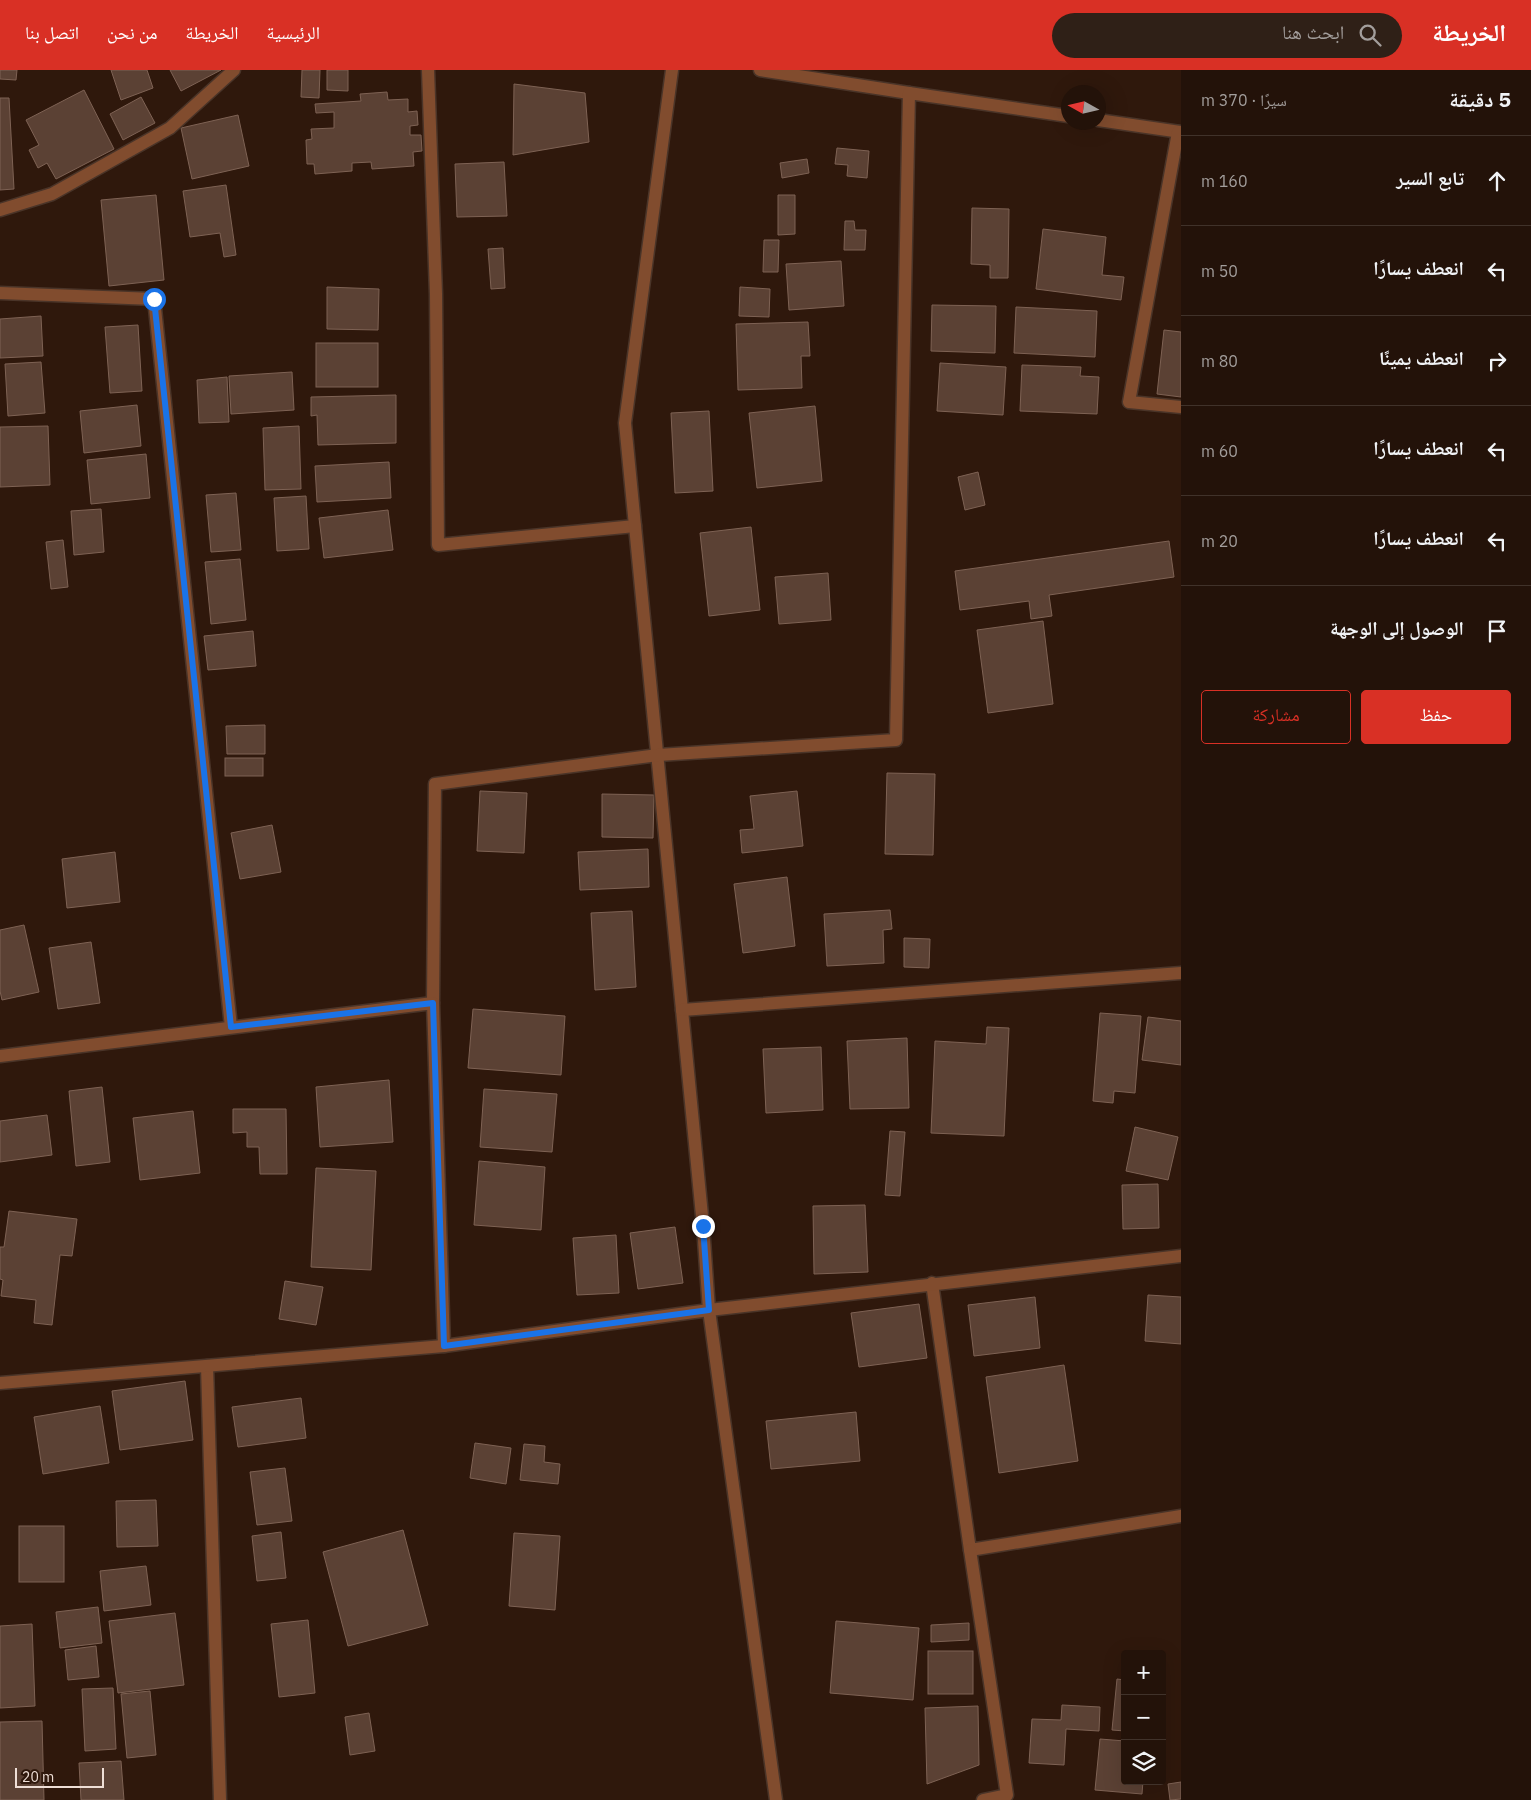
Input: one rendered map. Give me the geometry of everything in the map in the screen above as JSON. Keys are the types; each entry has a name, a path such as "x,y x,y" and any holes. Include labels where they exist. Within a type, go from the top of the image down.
{"street":[{"path":"0,210 52,194 170,128 234,70"},
{"path":"428,70 436,294 438,545 636,526"},
{"path":"672,70 625,423 658,755 709,1310 776,1800"},
{"path":"760,70 1061,115"},
{"path":"444,1346 433,1003 435,784 658,755 896,740 909,93"},
{"path":"1106,121 1179,132 1129,402 1181,407"},
{"path":"0,293 154,299 231,1027"},
{"path":"682,1010 1181,973"},
{"path":"0,1056 433,1003"},
{"path":"0,1383 444,1346 709,1310 1181,1256"},
{"path":"932,1283 1007,1795 982,1800"},
{"path":"207,1366 220,1800"},
{"path":"970,1550 1181,1516"}],"building":[{"path":"0,70 17,70 16,80 0,79"},
{"path":"111,70 147,70 153,88 121,100"},
{"path":"170,70 221,70 181,91"},
{"path":"302,70 320,70 319,98 301,97"},
{"path":"327,70 348,70 348,91 327,90"},
{"path":"514,84 585,93 589,142 513,155"},
{"path":"84,90 114,149 56,179 47,163 38,168 29,150 39,145 26,120"},
{"path":"387,92 388,100 408,99 408,112 417,111 418,125 410,126 410,135 421,135 422,151 413,152 414,166 372,169 371,162 352,163 352,171 315,174 314,164 307,164 306,140 312,139 311,129 334,128 334,112 316,113 315,104 361,101 360,94"},
{"path":"141,97 155,123 123,140 110,114"},
{"path":"0,98 9,98 14,189 0,190"},
{"path":"238,115 249,166 192,179 181,128"},
{"path":"837,148 869,151 867,178 847,176 848,165 835,164"},
{"path":"807,159 809,173 782,178 780,163"},
{"path":"504,162 507,216 457,217 455,164"},
{"path":"226,185 236,255 224,257 220,233 190,237 183,191"},
{"path":"156,195 164,280 109,286 101,200"},
{"path":"778,195 795,195 795,234 778,235"},
{"path":"972,208 1009,209 1008,278 990,278 990,265 971,264"},
{"path":"845,221 854,221 855,230 866,230 865,250 844,250"},
{"path":"1043,229 1106,237 1102,275 1124,277 1121,300 1036,289"},
{"path":"764,240 779,240 778,272 763,272"},
{"path":"503,248 505,288 491,289 488,249"},
{"path":"841,261 844,306 789,310 786,264"},
{"path":"327,287 379,289 378,330 327,329"},
{"path":"740,287 770,289 769,317 739,316"},
{"path":"932,305 996,306 995,353 931,351"},
{"path":"1016,307 1097,311 1095,357 1014,353"},
{"path":"41,316 43,356 0,358 0,319"},
{"path":"808,322 810,356 801,356 802,388 738,390 736,324"},
{"path":"138,325 142,391 110,393 105,327"},
{"path":"1164,330 1181,332 1181,397 1157,394"},
{"path":"316,343 378,343 378,387 316,387"},
{"path":"41,362 45,413 8,416 5,364"},
{"path":"940,363 1006,367 1003,415 937,411"},
{"path":"1022,365 1081,367 1080,376 1099,377 1097,414 1020,411"},
{"path":"292,372 294,410 231,414 229,376"},
{"path":"227,377 229,422 199,423 197,380"},
{"path":"396,395 396,443 318,445 317,415 311,416 311,397"},
{"path":"137,405 141,446 84,453 80,411"},
{"path":"815,406 822,481 757,488 749,413"},
{"path":"709,411 713,491 675,493 671,413"},
{"path":"48,426 50,485 0,487 0,427"},
{"path":"299,426 301,489 265,490 263,428"},
{"path":"146,454 150,498 91,504 87,460"},
{"path":"389,462 391,498 317,502 315,466"},
{"path":"978,472 985,505 965,510 958,477"},
{"path":"236,493 241,550 211,552 206,495"},
{"path":"306,496 309,549 277,551 274,498"},
{"path":"101,509 104,552 74,555 71,511"},
{"path":"388,510 393,550 324,558 319,518"},
{"path":"751,527 760,610 709,616 700,533"},
{"path":"63,540 68,587 51,589 46,542"},
{"path":"1169,541 1174,577 1049,595 1052,616 1031,619 1029,601 960,610 955,571"},
{"path":"240,559 246,620 211,624 205,562"},
{"path":"828,573 831,620 779,624 775,577"},
{"path":"1043,621 1053,704 988,713 977,630"},
{"path":"253,631 256,666 208,670 204,636"},
{"path":"265,725 265,754 227,754 226,726"},
{"path":"225,758 263,758 263,776 225,776"},
{"path":"887,773 935,774 933,855 885,854"},
{"path":"480,791 527,793 524,853 477,851"},
{"path":"797,791 803,846 742,853 740,830 754,829 750,796"},
{"path":"602,794 654,795 653,838 602,837"},
{"path":"272,825 281,872 240,879 231,833"},
{"path":"648,849 649,887 580,890 578,852"},
{"path":"115,852 120,902 67,908 62,859"},
{"path":"787,877 795,946 743,953 734,884"},
{"path":"890,910 892,929 883,930 884,963 827,966 824,914"},
{"path":"632,911 636,987 595,990 591,913"},
{"path":"24,925 39,992 2,1000 0,991 0,930"},
{"path":"904,938 930,939 929,968 904,967"},
{"path":"91,942 100,1003 58,1009 49,948"},
{"path":"473,1009 565,1016 561,1075 468,1068"},
{"path":"1100,1013 1141,1016 1135,1093 1114,1091 1113,1103 1093,1101"},
{"path":"1148,1017 1181,1021 1181,1065 1142,1060"},
{"path":"987,1027 1009,1028 1004,1136 931,1133 935,1041 986,1044"},
{"path":"907,1038 909,1108 850,1109 847,1041"},
{"path":"821,1047 823,1110 766,1113 763,1049"},
{"path":"389,1080 393,1142 320,1147 316,1087"},
{"path":"102,1087 110,1162 76,1166 69,1091"},
{"path":"484,1089 557,1094 552,1152 480,1147"},
{"path":"233,1109 286,1109 287,1174 260,1174 259,1147 247,1147 247,1132 233,1133"},
{"path":"193,1111 200,1173 140,1180 133,1118"},
{"path":"47,1115 52,1155 0,1162 0,1121"},
{"path":"1135,1127 1178,1137 1168,1180 1126,1171"},
{"path":"890,1131 905,1132 900,1196 885,1195"},
{"path":"479,1161 545,1167 541,1230 474,1225"},
{"path":"316,1168 376,1171 371,1270 311,1267"},
{"path":"1158,1184 1159,1228 1123,1229 1122,1185"},
{"path":"865,1205 868,1272 814,1274 813,1206"},
{"path":"9,1211 77,1219 72,1256 60,1255 52,1325 34,1323 36,1300 1,1296 3,1280 0,1279 0,1247 4,1247"},
{"path":"675,1227 683,1283 638,1289 630,1233"},
{"path":"616,1235 619,1293 577,1295 573,1238"},
{"path":"285,1281 323,1287 316,1325 279,1319"},
{"path":"1148,1295 1181,1297 1181,1344 1145,1341"},
{"path":"1035,1297 1040,1348 974,1356 968,1305"},
{"path":"919,1304 927,1358 859,1367 851,1313"},
{"path":"1064,1365 1078,1461 999,1473 986,1377"},
{"path":"185,1381 193,1440 120,1450 112,1391"},
{"path":"301,1398 306,1438 238,1447 232,1407"},
{"path":"100,1406 109,1463 43,1474 34,1417"},
{"path":"856,1412 860,1461 771,1469 766,1421"},
{"path":"475,1443 511,1448 506,1484 470,1478"},
{"path":"524,1444 545,1446 544,1462 560,1464 558,1484 520,1480"},
{"path":"285,1468 292,1521 257,1525 250,1472"},
{"path":"156,1500 158,1546 117,1547 116,1501"},
{"path":"19,1526 64,1526 64,1582 19,1582"},
{"path":"403,1530 428,1625 348,1646 323,1552"},
{"path":"281,1532 286,1578 257,1581 252,1536"},
{"path":"514,1533 560,1536 555,1610 509,1606"},
{"path":"146,1566 151,1605 104,1611 100,1571"},
{"path":"98,1607 102,1643 60,1648 56,1612"},
{"path":"175,1613 184,1685 118,1693 109,1621"},
{"path":"308,1620 315,1693 279,1697 271,1624"},
{"path":"836,1621 919,1628 913,1700 830,1693"},
{"path":"969,1623 969,1640 931,1642 931,1625"},
{"path":"32,1624 35,1706 0,1708 0,1626"},
{"path":"96,1646 99,1677 68,1680 65,1650"},
{"path":"928,1651 973,1651 973,1694 928,1694"},
{"path":"1117,1679 1121,1680 1121,1731 1112,1730"},
{"path":"113,1688 116,1749 85,1751 82,1689"},
{"path":"150,1691 156,1755 127,1758 121,1694"},
{"path":"1062,1705 1100,1707 1099,1731 1066,1729 1064,1765 1029,1763 1032,1719 1061,1720"},
{"path":"978,1706 979,1765 927,1784 925,1708"},
{"path":"369,1713 375,1751 350,1755 345,1717"},
{"path":"42,1721 44,1800 0,1800 0,1722"},
{"path":"1100,1739 1121,1741 1121,1785 1143,1785 1142,1794 1095,1790"},
{"path":"121,1761 124,1800 81,1800 79,1763"},
{"path":"1181,1782 1181,1799 1170,1800 1168,1784"}],"route":[{"path":"154,299 231,1027 433,1003 444,1346 709,1310 703,1226"}]}
